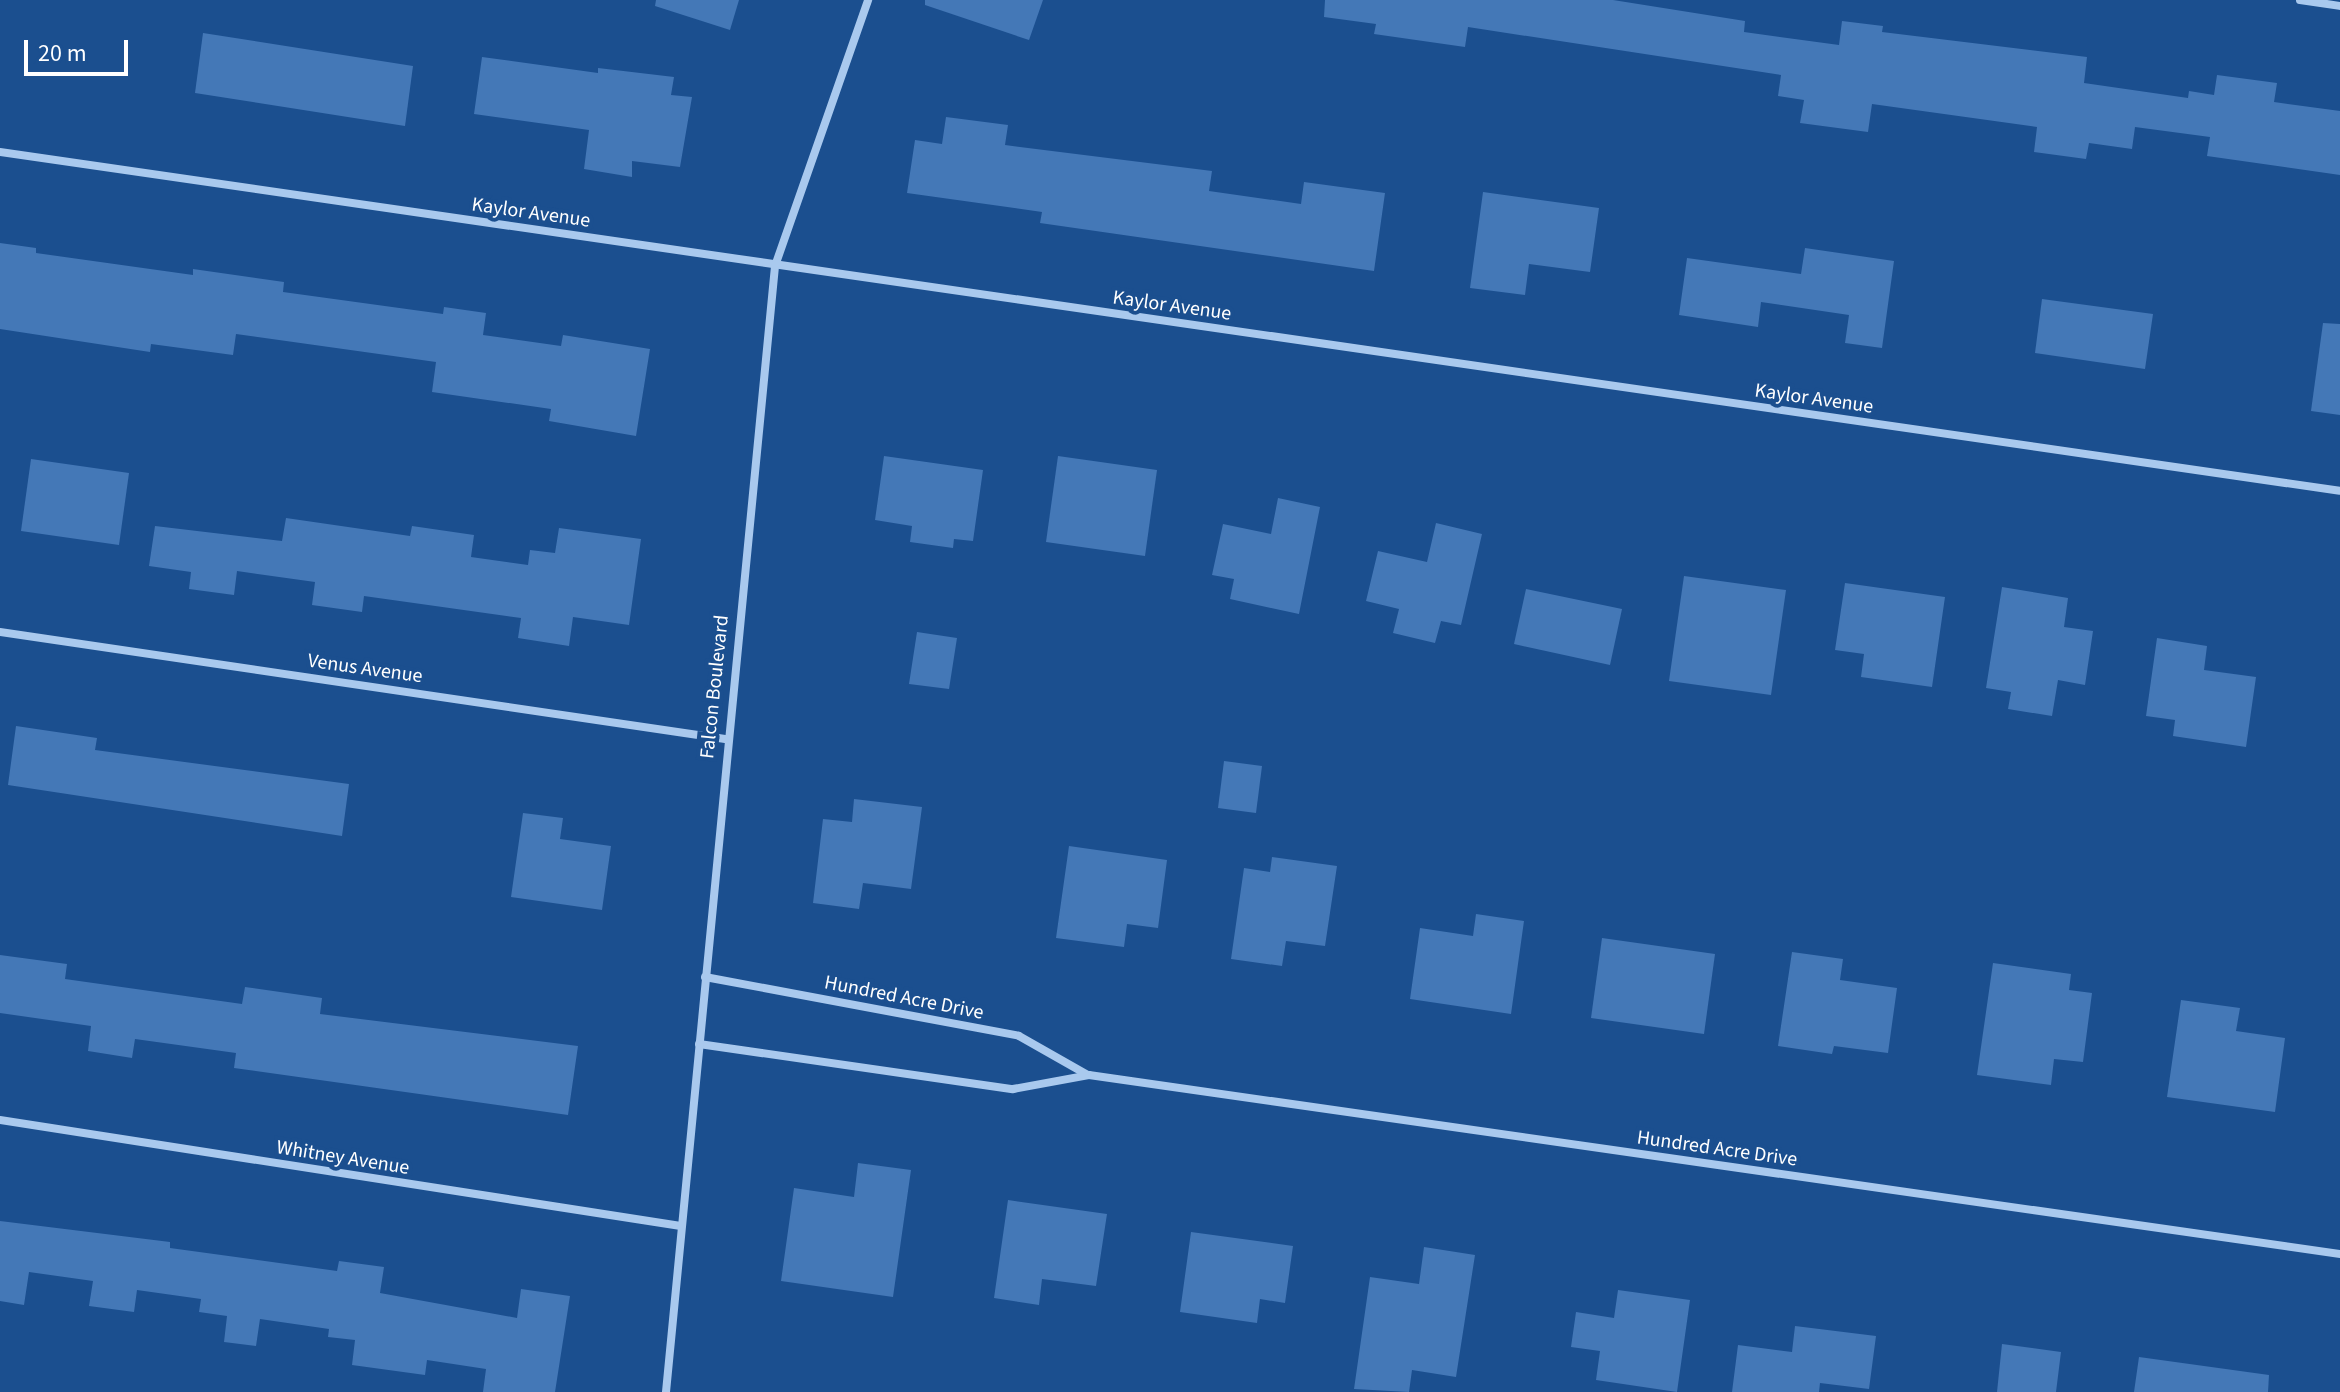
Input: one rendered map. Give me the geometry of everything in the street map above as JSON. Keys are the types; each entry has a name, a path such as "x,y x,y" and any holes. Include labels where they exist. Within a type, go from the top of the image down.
{"street":[{"name":"Falcon Boulevard","path":"666,1392 725,739 775,266 868,0"},
{"path":"2300,0 2340,6"},
{"name":"Kaylor Avenue","path":"0,152 2340,491"},
{"name":"Venus Avenue","path":"0,632 725,739"},
{"name":"Hundred Acre Drive","path":"705,977 1019,1036 1089,1075"},
{"name":"Hundred Acre Drive","path":"699,1044 1013,1089 1089,1075 2340,1254"},
{"name":"Whitney Avenue","path":"0,1120 681,1226"}],"building":[{"path":"656,0 739,0 730,30 655,6"},
{"path":"925,0 1043,0 1029,40 925,5"},
{"path":"1325,0 1613,0 1745,21 1744,32 1839,45 1842,21 1883,26 1882,32 2087,57 2084,83 2188,98 2189,91 2214,95 2217,75 2277,83 2274,102 2340,111 2340,175 2207,156 2210,137 2135,127 2132,149 2089,143 2086,159 2034,152 2037,127 1872,104 1868,132 1800,123 1804,100 1778,96 1781,75 1468,27 1465,47 1374,34 1376,24 1324,17"},
{"path":"203,33 413,66 405,126 195,93"},
{"path":"482,57 598,73 598,68 674,77 671,95 692,97 680,167 632,161 632,177 584,169 589,130 474,114"},
{"path":"946,117 1008,125 1005,145 1212,171 1209,191 1301,204 1304,182 1385,193 1374,271 1040,223 1042,212 907,193 915,140 942,144"},
{"path":"1483,192 1599,208 1590,272 1529,264 1525,295 1470,288"},
{"path":"0,243 36,248 36,253 193,275 193,269 284,282 283,292 443,314 444,307 486,313 483,335 561,346 563,335 650,349 636,436 549,421 551,409 432,392 436,362 236,334 233,355 151,344 150,352 0,329"},
{"path":"1805,248 1894,261 1882,348 1845,343 1849,315 1761,302 1758,327 1679,315 1687,258 1801,274"},
{"path":"2042,299 2153,314 2145,369 2035,353"},
{"path":"2323,323 2340,324 2340,415 2311,411"},
{"path":"884,456 983,470 973,541 954,539 953,548 910,542 912,526 875,520"},
{"path":"1058,456 1157,470 1145,556 1046,542"},
{"path":"31,459 129,473 119,545 21,531"},
{"path":"1278,498 1320,507 1299,614 1230,599 1234,579 1212,575 1223,524 1271,534"},
{"path":"286,518 410,536 412,526 474,535 471,557 528,565 530,550 555,553 559,528 641,539 629,625 573,617 569,646 518,638 521,618 364,596 362,612 312,605 315,582 237,571 234,595 189,589 191,572 149,566 155,526 282,541"},
{"path":"1436,523 1482,534 1461,625 1441,621 1435,643 1393,633 1399,609 1366,601 1378,551 1427,562"},
{"path":"1684,576 1786,590 1771,695 1669,681"},
{"path":"1845,583 1945,597 1932,687 1861,677 1864,654 1835,650"},
{"path":"2002,587 2068,598 2064,627 2093,631 2085,685 2058,680 2052,716 2008,709 2011,692 1986,688"},
{"path":"1526,589 1622,609 1610,665 1514,644"},
{"path":"917,632 957,638 949,689 909,684"},
{"path":"2157,638 2207,646 2204,670 2256,677 2246,747 2173,736 2175,720 2146,716"},
{"path":"16,726 97,738 95,750 349,784 342,836 8,785"},
{"path":"1224,761 1262,766 1256,813 1218,808"},
{"path":"854,799 922,807 911,889 863,883 859,909 813,903 823,819 852,822"},
{"path":"523,813 563,818 560,839 611,846 602,910 511,897"},
{"path":"1069,846 1167,860 1158,928 1127,924 1124,947 1056,938"},
{"path":"1272,857 1337,866 1325,946 1286,941 1282,966 1231,959 1244,868 1270,872"},
{"path":"1476,914 1524,921 1511,1014 1410,999 1420,928 1473,936"},
{"path":"1602,938 1715,954 1704,1034 1591,1018"},
{"path":"1792,952 1843,959 1840,980 1897,988 1888,1053 1834,1046 1832,1054 1778,1046"},
{"path":"0,955 67,964 65,979 242,1004 245,987 322,998 320,1014 578,1046 568,1115 234,1068 236,1053 135,1039 132,1058 88,1051 91,1026 0,1013"},
{"path":"1993,963 2071,974 2069,990 2092,993 2083,1062 2054,1059 2051,1085 1977,1075"},
{"path":"2181,1000 2240,1008 2236,1031 2285,1038 2275,1112 2167,1097"},
{"path":"858,1163 911,1170 893,1297 781,1281 794,1188 854,1197"},
{"path":"1008,1200 1107,1214 1096,1286 1042,1279 1039,1305 994,1298"},
{"path":"0,1221 170,1242 170,1248 337,1271 339,1261 384,1267 380,1293 517,1318 521,1289 570,1296 555,1392 483,1392 486,1369 427,1360 425,1375 352,1365 355,1340 328,1337 329,1329 260,1319 256,1346 224,1342 227,1316 199,1312 201,1299 137,1290 134,1312 89,1306 93,1281 29,1272 24,1305 0,1301"},
{"path":"1191,1232 1293,1246 1285,1303 1260,1299 1257,1323 1180,1312"},
{"path":"1424,1247 1475,1255 1456,1377 1412,1370 1409,1392 1354,1389 1370,1277 1419,1284"},
{"path":"1618,1290 1690,1300 1677,1392 1596,1380 1600,1351 1571,1347 1576,1312 1614,1318"},
{"path":"1795,1326 1876,1336 1869,1389 1820,1383 1819,1392 1732,1392 1738,1345 1792,1352"},
{"path":"2002,1344 2061,1352 2056,1392 1997,1392"},
{"path":"2139,1357 2269,1375 2268,1392 2134,1392"}]}
